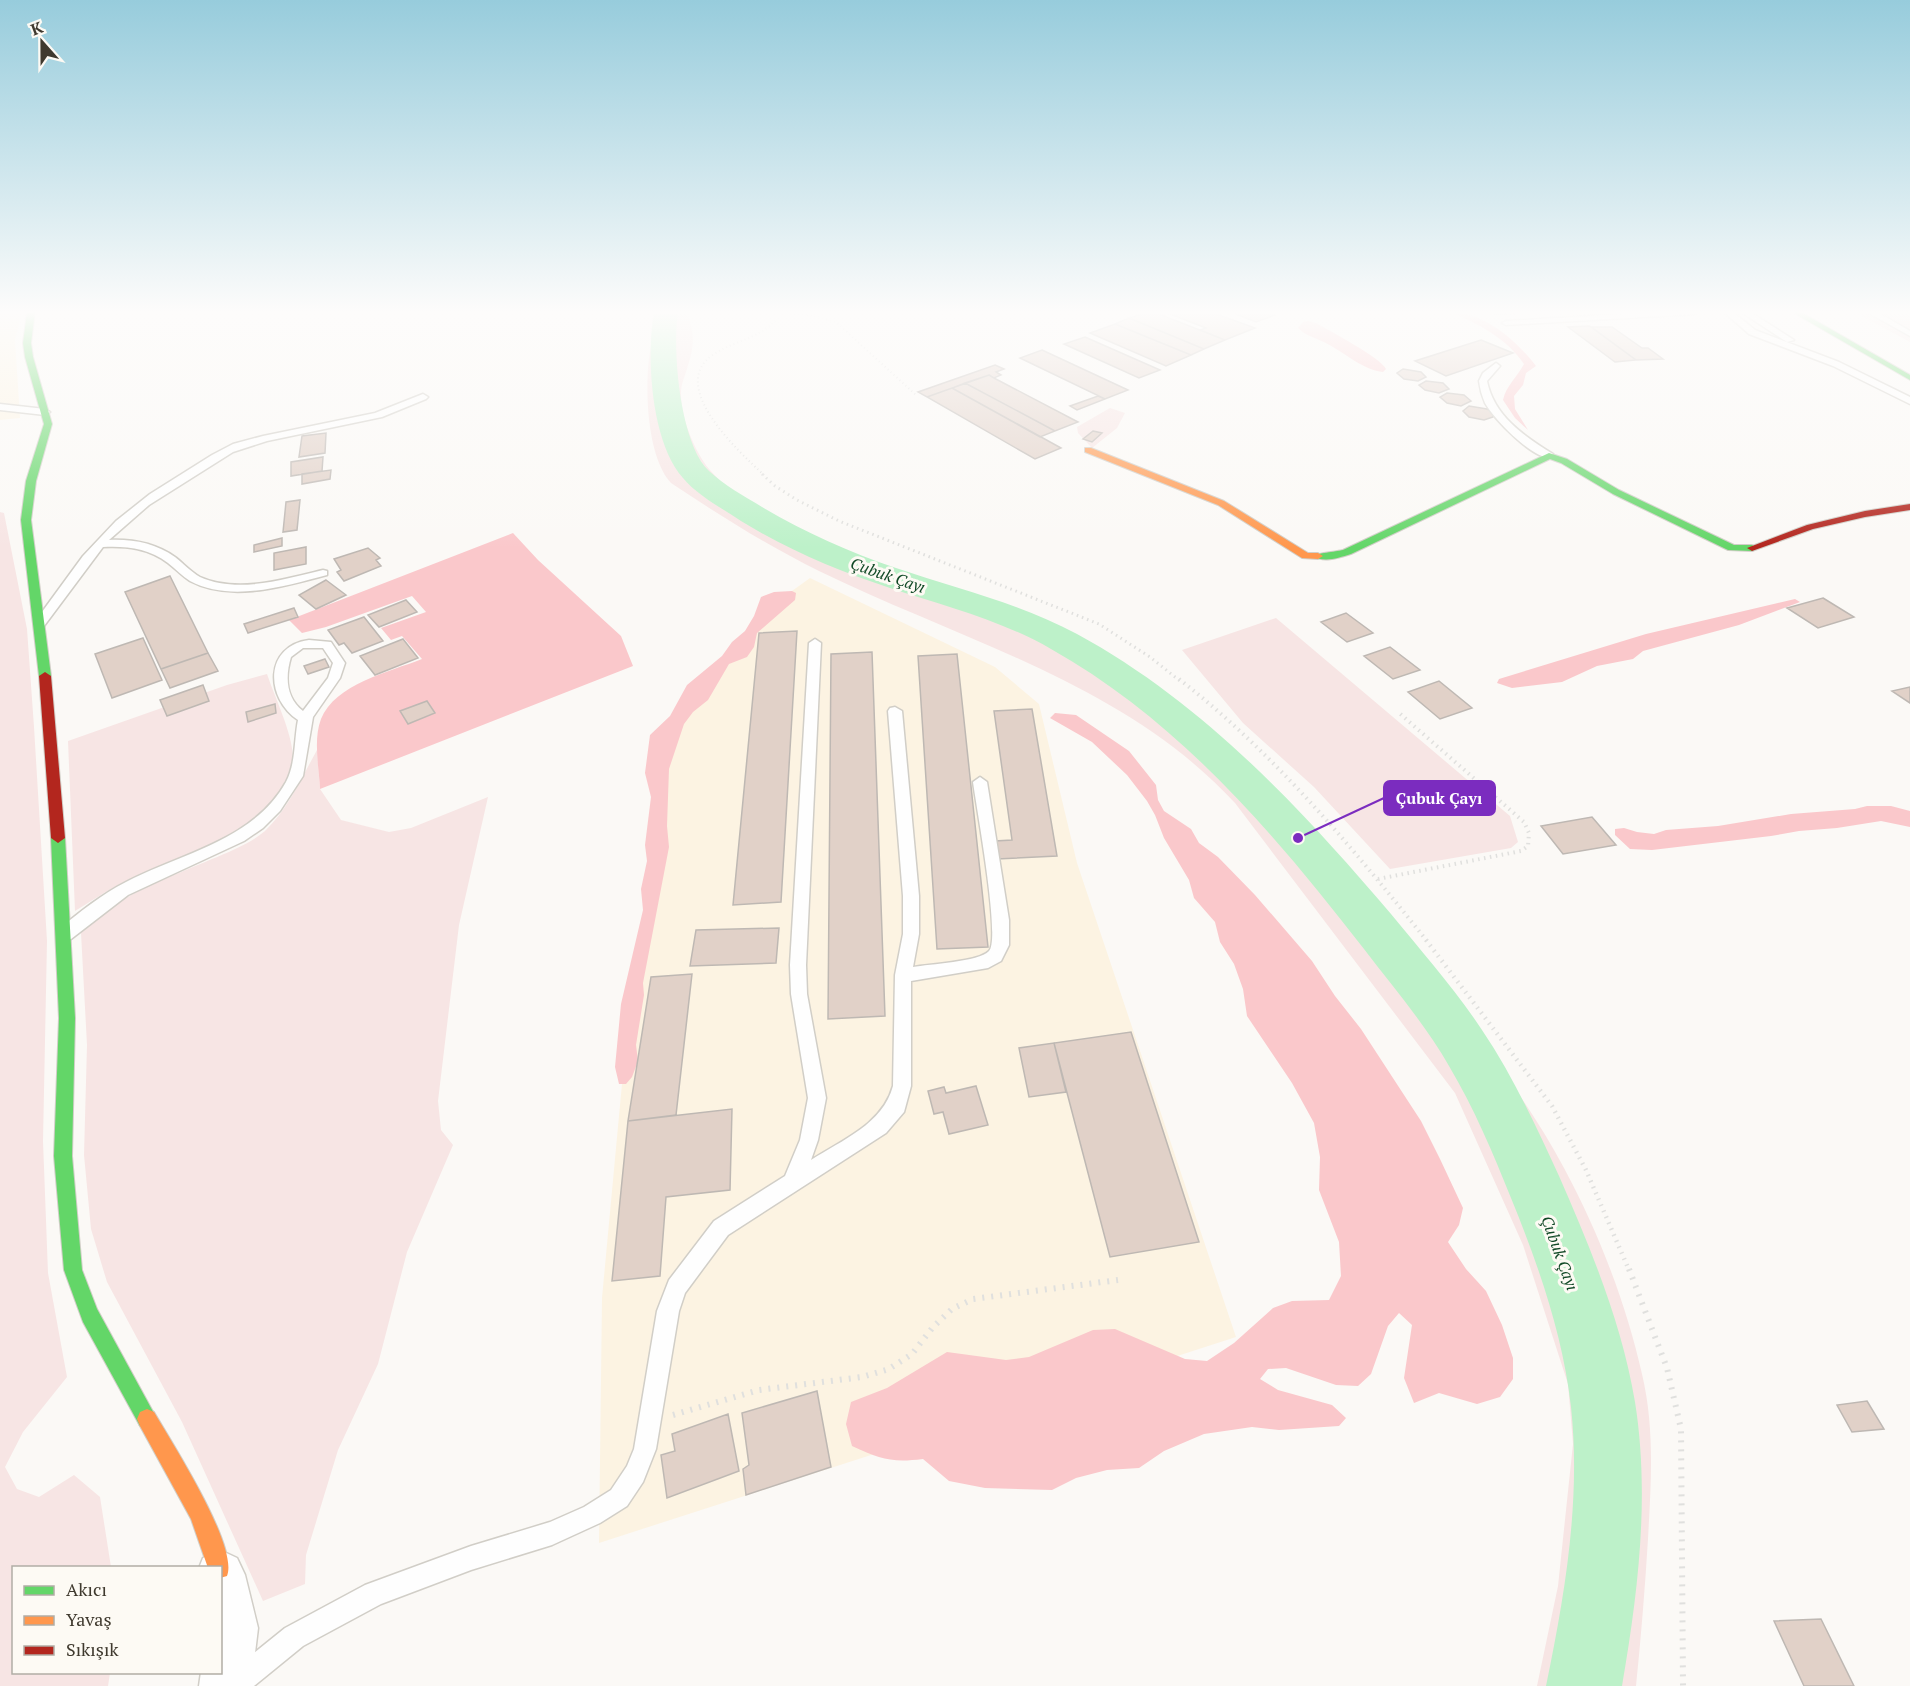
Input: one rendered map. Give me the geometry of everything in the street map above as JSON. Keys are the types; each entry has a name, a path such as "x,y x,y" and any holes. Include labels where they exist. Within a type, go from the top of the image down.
{"street":[{"path":"39,391 48,424 31,481 26,520 40,623 57,809 66,1018 63,1156 73,1270 90,1315 190,1498 216,1553 219,1566"},
{"path":"1088,450 1203,494 1239,513 1296,551 1317,558 1347,552 1549,456 1564,461 1616,492 1721,544 1739,549 1756,548 1791,533 1836,520 1910,507"},
{"path":"222,1583 233,1628 225,1686"}],"lane":[{"path":"1486,391 1488,399 1511,429 1549,456"},
{"path":"1890,391 1910,401"},
{"path":"40,623 100,544 141,506 229,449 260,440 369,419 398,410 423,397"},
{"path":"0,407 45,412"},
{"path":"100,544 137,543 149,546 194,578 225,585 281,584 324,573"},
{"path":"63,936 106,900 134,884 234,842 261,824 278,806 292,784 300,759 305,718 338,674 339,663 327,645 315,643 293,647 287,652 281,664 284,697 290,707 305,718"},
{"path":"794,1181 809,1140 817,1098 799,994 798,964 815,643"},
{"path":"233,1686 294,1637 374,1594 471,1558 552,1533 592,1515 619,1498 635,1474 645,1449 668,1311 676,1287 721,1228 879,1127 897,1106 902,1086 903,975 911,934 911,896 895,711"},
{"path":"903,975 982,963 995,956 1001,945 1001,920 980,782"}],"path":[{"path":"697,391 706,409 745,458 776,486 839,521 1099,624 1138,647 1189,687 1283,774 1378,879 1477,1003 1556,1112 1654,1328 1677,1402 1681,1429 1683,1686"},
{"path":"911,391 916,395"},
{"path":"1378,879 1521,851 1528,846 1529,833 1524,822 1398,712"},
{"path":"651,1421 759,1390 862,1377 889,1369 912,1354 933,1327 952,1309 973,1299 1118,1280"}],"shaded area":[{"path":"0,391 18,391 20,418 0,420"},
{"path":"647,391 681,391 683,411 698,452 720,481 758,510 802,532 902,572 1046,622 1086,641 1117,663 1195,725 1266,790 1364,897 1463,1019 1500,1067 1564,1168 1610,1268 1635,1347 1649,1415 1651,1477 1646,1576 1636,1686 1537,1686 1558,1586 1573,1444 1568,1384 1523,1245 1455,1093 1235,803 1191,761 1143,726 1092,695 1039,668 819,571 744,530 671,483 663,472 652,441"},
{"path":"1506,391 1518,391 1514,396 1515,409 1528,430 1515,418 1503,400"},
{"path":"1110,408 1125,413 1117,428 1092,448 1078,433 1077,427"},
{"path":"0,512 4,513 27,629 47,941 43,1141 48,1273 67,1377 23,1432 5,1467 17,1489 39,1497 74,1475 100,1497 111,1566 12,1566 12,1674 110,1674 108,1686 0,1686"},
{"path":"513,533 538,560 621,636 633,666 320,789 317,736 321,719 328,707 350,688 379,674 422,659 402,636 391,640 381,628 426,612 412,596 326,627 302,633 289,620"},
{"path":"810,578 995,667 1039,704 1077,863 1236,1337 599,1543 602,1298 626,1041 659,843 649,742 778,601"},
{"path":"792,591 796,593 795,600 757,633 754,647 747,657 729,664 708,700 693,712 684,724 669,769 667,826 669,847 643,983 644,995 636,1045 638,1061 632,1077 626,1084 619,1084 615,1067 621,1004 643,910 641,889 647,861 645,845 651,797 645,773 650,735 670,716 687,685 722,656 732,642 745,631 761,597 774,592"},
{"path":"1795,599 1800,602 1739,625 1643,651 1633,659 1597,666 1562,682 1512,688 1497,683 1499,679 1646,634"},
{"path":"1276,618 1510,816 1518,842 1511,848 1390,869 1314,787 1243,723 1182,650"},
{"path":"267,674 286,726 293,761 286,782 266,809 249,824 230,836 122,883 75,911 68,741 227,685"},
{"path":"1055,713 1076,715 1129,751 1156,785 1158,800 1164,811 1191,829 1199,843 1218,857 1255,895 1312,961 1335,996 1361,1029 1421,1121 1463,1208 1459,1225 1448,1242 1466,1269 1486,1291 1502,1325 1513,1358 1513,1379 1500,1397 1477,1404 1439,1393 1414,1403 1404,1378 1412,1325 1399,1313 1388,1326 1371,1374 1358,1386 1336,1385 1286,1368 1268,1369 1260,1379 1278,1390 1332,1405 1346,1418 1339,1426 1279,1430 1252,1427 1204,1434 1164,1451 1139,1468 1107,1470 1076,1478 1052,1490 985,1488 949,1481 923,1459 886,1459 852,1446 846,1424 851,1402 887,1388 947,1352 1006,1360 1029,1357 1093,1330 1115,1329 1185,1359 1207,1361 1234,1343 1273,1308 1292,1301 1329,1300 1341,1276 1339,1242 1319,1190 1320,1157 1314,1123 1292,1083 1247,1016 1243,989 1234,964 1220,942 1215,922 1194,898 1189,880 1164,838 1147,801 1127,775 1092,742 1050,718"},
{"path":"317,750 320,789 341,820 389,832 411,828 488,797 459,925 438,1101 441,1130 453,1145 407,1252 378,1364 338,1450 306,1555 305,1584 263,1601 182,1422 107,1282 91,1229 84,1155 87,1045 81,933 110,908 142,889 233,850 265,831 288,803"},
{"path":"1867,806 1891,806 1910,811 1910,827 1881,821 1652,850 1630,849 1615,835 1615,829 1624,828 1654,834 1666,830 1718,826 1791,814"}],"building":[{"path":"922,391 945,391 927,397 918,392"},
{"path":"945,391 957,391 1061,448 1035,459 927,397"},
{"path":"957,391 979,391 1055,431 1040,437"},
{"path":"979,391 1019,391 1078,422 1055,431"},
{"path":"1088,391 1126,391 1105,399"},
{"path":"1447,393 1464,395 1471,401 1461,406 1447,403 1440,397"},
{"path":"1098,396 1105,399 1077,410 1070,406"},
{"path":"1469,406 1487,409 1493,413 1493,417 1484,420 1469,417 1463,411"},
{"path":"1093,431 1102,433 1092,442 1083,439"},
{"path":"326,433 325,453 299,457 302,436"},
{"path":"323,457 322,471 291,476 291,462"},
{"path":"331,470 330,479 302,484 302,474"},
{"path":"300,500 297,530 283,532 286,502"},
{"path":"282,538 282,546 254,552 254,545"},
{"path":"306,547 306,564 274,570 274,553"},
{"path":"368,548 380,558 376,560 381,566 344,581 337,572 341,570 334,559"},
{"path":"170,576 208,653 161,669 125,592"},
{"path":"326,580 346,595 316,609 299,595"},
{"path":"1823,598 1854,617 1818,628 1787,608"},
{"path":"406,600 417,612 379,627 368,615"},
{"path":"294,608 298,617 248,633 244,624"},
{"path":"1346,613 1373,633 1347,642 1321,622"},
{"path":"364,617 383,641 352,653 344,643 339,645 328,630"},
{"path":"797,631 781,902 733,905 759,633"},
{"path":"143,638 162,680 112,698 95,654"},
{"path":"403,639 418,658 375,675 360,656"},
{"path":"1390,647 1420,670 1393,679 1364,656"},
{"path":"872,652 885,1016 828,1019 831,654"},
{"path":"208,653 218,671 170,688 161,669"},
{"path":"957,654 988,947 937,949 918,656"},
{"path":"325,659 329,667 308,674 304,666"},
{"path":"1439,681 1472,708 1440,719 1408,692"},
{"path":"203,685 209,701 167,716 160,700"},
{"path":"1910,687 1910,703 1892,691"},
{"path":"427,701 435,713 408,724 400,711"},
{"path":"275,704 276,713 248,722 246,712"},
{"path":"1032,709 1057,856 997,859 995,841 1012,840 994,711"},
{"path":"1592,817 1616,845 1563,854 1541,826"},
{"path":"779,928 776,963 690,966 696,930"},
{"path":"692,974 676,1115 628,1121 651,977"},
{"path":"1131,1032 1199,1242 1110,1257 1054,1043"},
{"path":"1054,1043 1066,1092 1029,1097 1019,1048"},
{"path":"976,1086 988,1125 949,1134 943,1112 934,1114 928,1091 944,1087 946,1093"},
{"path":"732,1109 730,1190 666,1197 660,1276 612,1281 628,1121"},
{"path":"817,1391 831,1467 746,1495 743,1469 749,1465 742,1413"},
{"path":"1867,1401 1884,1429 1852,1432 1837,1405"},
{"path":"728,1414 739,1471 667,1498 661,1455 675,1451 672,1434"},
{"path":"1821,1619 1854,1686 1804,1686 1774,1621"}],"waterway":[{"name":"Çubuk Çayı","path":"667,391 677,440 684,458 692,471 717,492 795,538 830,554 884,575 998,612 1042,630 1112,670 1157,702 1241,777 1318,860 1429,996 1457,1034 1494,1099 1546,1213 1585,1321 1598,1376 1606,1439 1607,1510 1601,1582 1584,1686"}],"traffic: fast":[{"path":"39,391 48,424 31,481 26,520 45,676"},
{"path":"1318,556 1330,557 1347,552 1549,456 1564,461 1616,492 1732,548 1752,548"},
{"path":"58,838 67,1018 63,1156 73,1270 90,1315 147,1419"}],"traffic: slow":[{"path":"1088,450 1221,503 1306,556 1318,556"},
{"path":"147,1419 198,1512 218,1566"}],"traffic: jam":[{"path":"1752,548 1810,527 1865,514 1910,507"},
{"path":"45,676 58,838"}],"place":[{"name":"Çubuk Çayı","path":"1298,838"}]}
